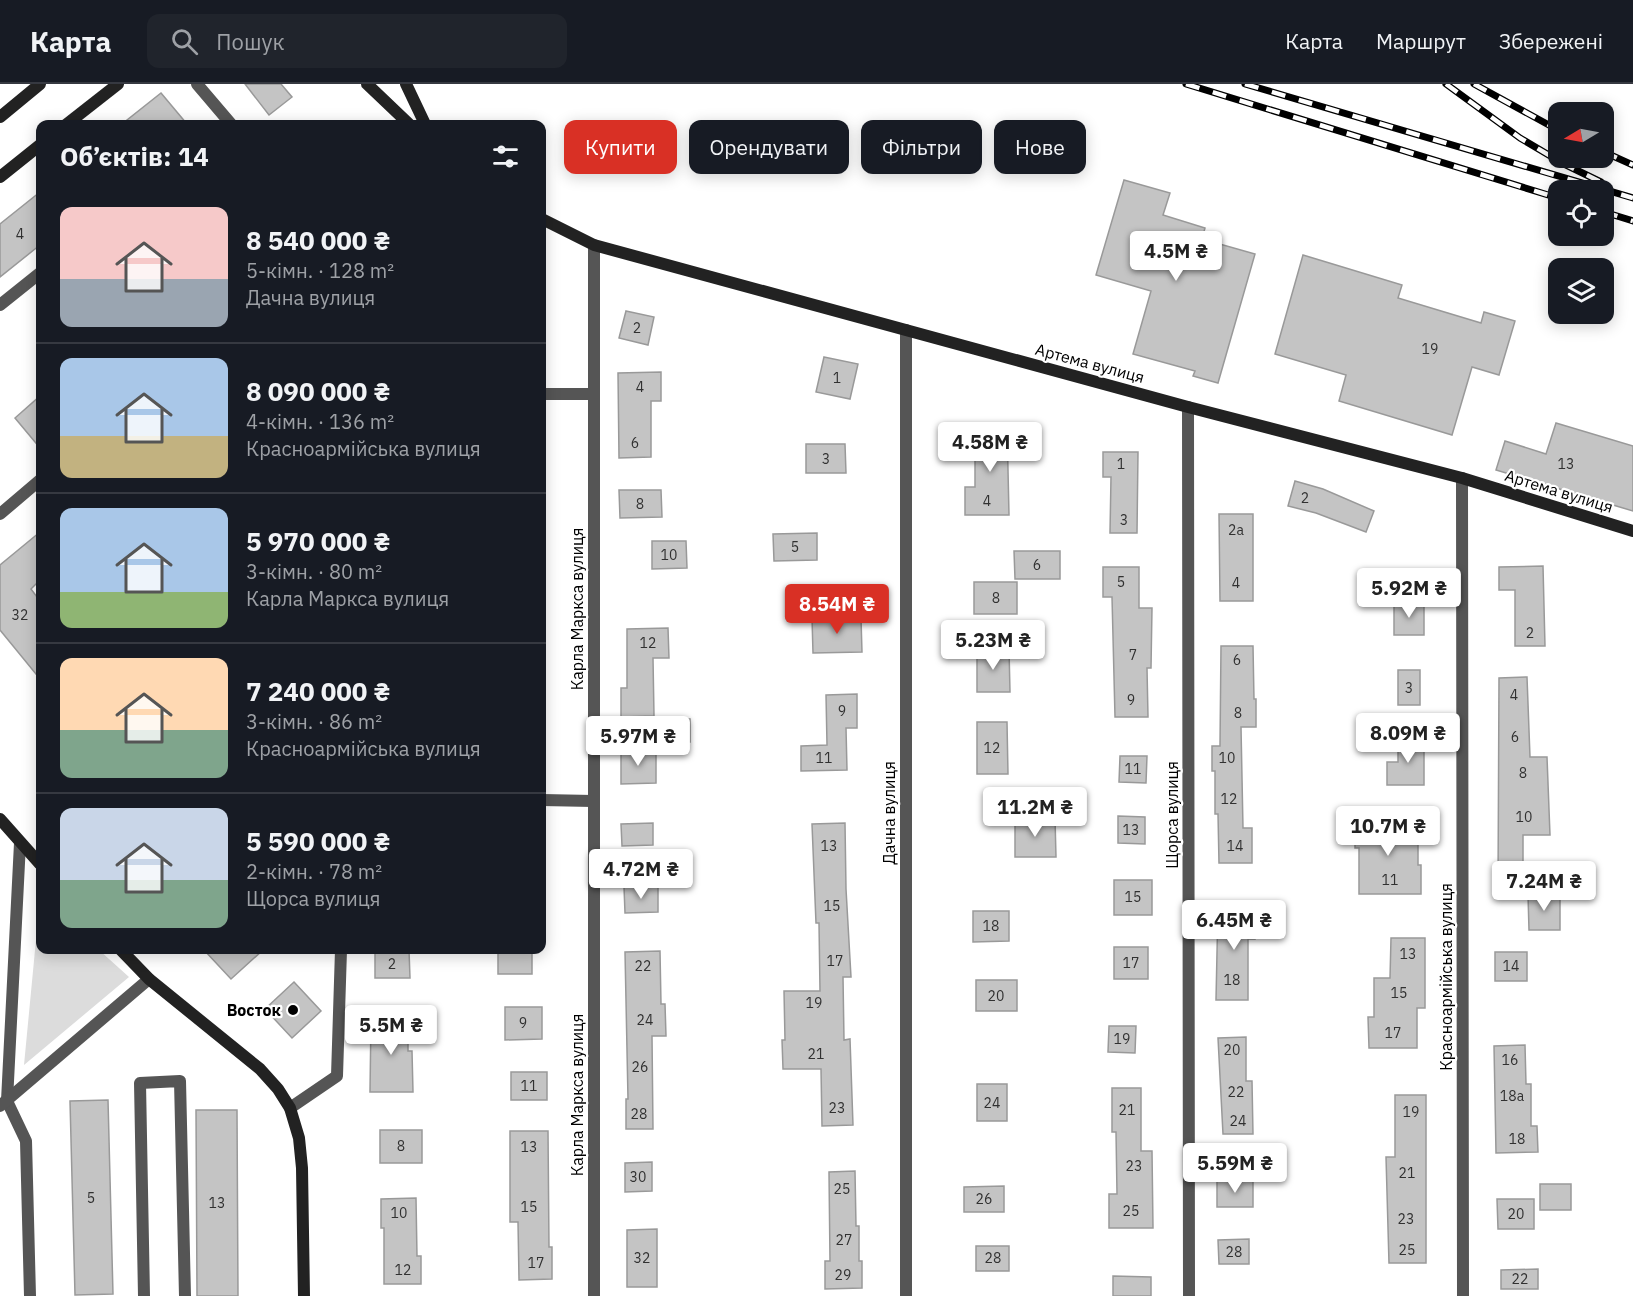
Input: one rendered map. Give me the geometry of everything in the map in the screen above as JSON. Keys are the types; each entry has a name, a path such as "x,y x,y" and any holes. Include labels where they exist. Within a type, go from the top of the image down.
{"main road":[{"path":"0,117 40,84"},
{"path":"72,120 118,84"},
{"path":"367,84 405,120"},
{"path":"406,84 423,120"},
{"path":"0,177 36,148"},
{"name":"Артема вулиця","path":"546,221 594,245 1188,407 1462,478 1633,531"},
{"path":"0,819 36,860"},
{"path":"125,954 149,979 260,1070 278,1089 290,1108 299,1138 302,1168 304,1296"}],"street":[{"path":"197,84 228,120"},
{"name":"Карла Маркса вулиця","path":"594,245 594,1296"},
{"path":"0,305 36,276"},
{"name":"Дачна вулиця","path":"906,330 906,1296"},
{"path":"546,394 594,394"},
{"name":"Щорса вулиця","path":"1188,407 1189,1296"},
{"name":"Красноармійська вулиця","path":"1462,478 1463,1296"},
{"path":"0,514 36,483"},
{"path":"546,800 593,801"},
{"path":"20,843 3,1104 26,1141 30,1296"},
{"path":"290,1108 337,1076 341,954"},
{"path":"3,1104 149,979"},
{"path":"144,1296 140,1083 180,1081 185,1296"}],"shaded area":[{"path":"36,940 36,954 103,954 129,977 24,1065"}],"building":[{"path":"245,84 281,84 292,97 269,115"},
{"path":"161,93 184,120 127,120"},
{"path":"1124,180 1170,193 1163,215 1205,228 1202,239 1255,254 1218,383 1193,376 1195,371 1133,354 1151,291 1096,275"},
{"path":"36,195 36,248 0,277 0,224"},
{"path":"1303,255 1402,285 1398,298 1481,323 1484,312 1515,321 1499,375 1472,367 1452,435 1339,401 1346,375 1275,354"},
{"path":"626,311 654,317 648,345 619,338"},
{"path":"824,357 858,364 850,399 816,392"},
{"path":"661,372 661,401 651,401 651,457 619,458 618,373"},
{"path":"36,400 36,443 15,418"},
{"path":"1556,423 1633,446 1633,511 1496,470 1505,441 1546,454"},
{"path":"975,425 1007,425 1009,515 965,515 965,487 975,487"},
{"path":"806,444 845,444 846,473 806,473"},
{"path":"1103,452 1138,452 1137,533 1110,533 1111,477 1103,477"},
{"path":"1295,481 1323,489 1374,511 1366,532 1316,513 1288,506"},
{"path":"619,490 661,490 662,517 620,518"},
{"path":"1219,514 1253,514 1253,601 1220,601"},
{"path":"817,533 817,560 774,561 773,534"},
{"path":"36,535 36,584 31,589 36,596 36,674 0,630 0,565"},
{"path":"652,541 686,541 687,568 652,569"},
{"path":"1014,551 1060,551 1060,579 1015,579"},
{"path":"1543,566 1545,646 1515,646 1515,590 1499,590 1499,567"},
{"path":"1103,567 1139,567 1139,608 1152,608 1151,668 1147,668 1148,717 1115,717 1112,597 1103,597"},
{"path":"974,582 1017,582 1017,614 974,614"},
{"path":"1424,602 1424,635 1394,635 1394,603"},
{"path":"812,618 861,618 862,652 813,653"},
{"path":"668,628 669,658 653,658 654,716 621,717 621,688 627,688 627,629"},
{"path":"1221,646 1253,646 1256,727 1241,727 1243,828 1252,828 1252,863 1219,863 1218,814 1215,814 1215,771 1212,771 1212,746 1220,746"},
{"path":"977,649 1009,649 1010,692 977,692"},
{"path":"1398,670 1420,670 1420,705 1398,705"},
{"path":"1527,677 1530,757 1547,757 1550,835 1523,835 1523,888 1498,888 1499,678"},
{"path":"857,694 857,728 846,728 847,770 801,771 801,746 827,745 826,695"},
{"path":"655,719 690,719 690,742 655,742"},
{"path":"977,722 1007,722 1008,774 977,774"},
{"path":"1398,739 1424,739 1424,785 1387,785 1387,762 1398,762"},
{"path":"621,751 656,751 656,783 621,784"},
{"path":"1120,756 1147,756 1146,783 1119,782"},
{"path":"1118,816 1145,817 1145,844 1118,843"},
{"path":"1015,818 1055,818 1056,857 1015,857"},
{"path":"1355,821 1418,821 1418,865 1421,865 1421,894 1359,894 1359,848 1355,848"},
{"path":"653,823 653,845 622,846 621,824"},
{"path":"845,823 851,977 843,977 844,1040 850,1039 853,1125 822,1126 821,1069 783,1069 784,991 820,991 819,923 816,923 812,824"},
{"path":"1114,880 1152,880 1152,915 1114,915"},
{"path":"624,887 658,887 658,912 625,913"},
{"path":"1528,895 1560,895 1560,930 1529,930"},
{"path":"1218,906 1255,906 1255,939 1248,939 1248,1000 1216,1000"},
{"path":"973,911 1009,911 1009,941 973,942"},
{"path":"1391,938 1425,938 1425,1008 1417,1008 1417,1048 1369,1048 1368,1017 1374,1017 1374,978 1390,978"},
{"path":"1114,947 1148,947 1148,979 1114,979"},
{"path":"660,951 661,1004 665,1004 666,1036 652,1036 653,1129 626,1129 626,1099 628,1099 625,952"},
{"path":"1495,952 1527,952 1527,981 1495,981"},
{"path":"208,954 259,954 231,979"},
{"path":"375,954 409,954 410,978 375,978"},
{"path":"498,954 532,954 532,974 498,974"},
{"path":"976,980 1017,980 1017,1011 976,1011"},
{"name":"Восток","path":"294,982 321,1011 292,1038 265,1009"},
{"path":"505,1007 542,1007 542,1039 505,1040"},
{"path":"408,1018 408,1051 412,1051 413,1092 370,1092 371,1019"},
{"path":"1109,1026 1136,1026 1135,1053 1108,1052"},
{"path":"1246,1037 1246,1081 1252,1081 1253,1134 1223,1134 1218,1038"},
{"path":"1525,1045 1526,1084 1531,1084 1531,1126 1537,1126 1538,1152 1496,1153 1494,1046"},
{"path":"511,1072 547,1072 547,1100 511,1100"},
{"path":"977,1084 1007,1084 1007,1121 977,1121"},
{"path":"1112,1088 1141,1088 1141,1151 1152,1151 1153,1228 1109,1228 1109,1194 1117,1194 1116,1132 1112,1132"},
{"path":"1395,1095 1426,1095 1426,1263 1389,1263 1386,1157 1395,1157"},
{"path":"108,1100 113,1294 75,1295 70,1101"},
{"path":"196,1110 237,1110 238,1296 197,1296"},
{"path":"380,1130 422,1130 422,1163 380,1163"},
{"path":"510,1131 548,1131 549,1247 552,1247 552,1279 519,1280 518,1222 510,1222"},
{"path":"652,1162 652,1191 625,1192 625,1163"},
{"path":"855,1171 856,1226 859,1226 862,1288 825,1289 825,1261 830,1261 829,1172"},
{"path":"1217,1181 1253,1181 1253,1207 1217,1207"},
{"path":"1540,1184 1571,1184 1571,1210 1540,1210"},
{"path":"1004,1186 1004,1212 964,1212 964,1187"},
{"path":"416,1198 417,1256 421,1256 421,1284 384,1284 384,1228 381,1228 381,1199"},
{"path":"1497,1199 1534,1199 1534,1229 1498,1229"},
{"path":"657,1229 657,1287 627,1287 627,1230"},
{"path":"1249,1239 1249,1264 1219,1264 1218,1240"},
{"path":"976,1246 1009,1246 1009,1271 976,1271"},
{"path":"1538,1269 1538,1289 1501,1289 1501,1270"},
{"path":"1113,1276 1151,1277 1151,1296 1113,1296"}],"railway":[{"path":"1186,84 1548,195"},
{"path":"1245,84 1633,198"},
{"path":"1446,84 1520,138 1597,180"},
{"path":"1474,84 1548,125"},
{"path":"1614,156 1633,165"},
{"path":"1614,215 1633,221"}],"place":[{"name":"Восток","path":"293,1010"}]}
